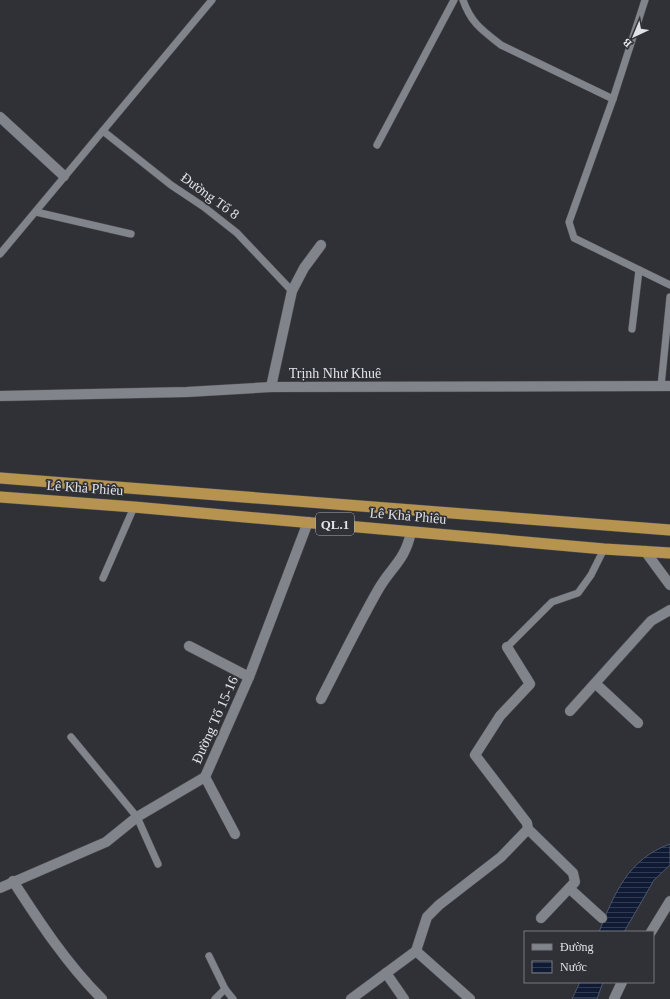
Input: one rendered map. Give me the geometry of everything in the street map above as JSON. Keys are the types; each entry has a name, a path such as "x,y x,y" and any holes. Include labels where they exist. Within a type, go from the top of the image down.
{"highway":[{"name":"Lê Khả Phiêu","path":"0,478 670,530"},
{"name":"Lê Khả Phiêu","path":"0,497 134,507 604,549 670,552"}],"street":[{"path":"0,117 64,176"},
{"path":"271,387 292,291 304,268 322,245"},
{"name":"Trịnh Như Khuê","path":"0,396 187,392 271,387 665,386"},
{"name":"Đường Tổ 15-16","path":"0,888 106,842 137,817 205,777 249,678 308,522"},
{"path":"321,699 379,588 401,560 408,546 411,532"},
{"path":"645,551 670,585"},
{"path":"570,711 651,622 670,610"},
{"path":"189,646 249,678"},
{"path":"508,647 530,684 500,716 475,755 527,823 528,829 573,874 575,882 570,889 541,918"},
{"path":"596,684 638,723"},
{"path":"205,777 235,834"},
{"path":"351,999 416,951 427,917 439,905 501,857 528,829"},
{"path":"13,882 44,930 88,985 102,999"},
{"path":"570,889 602,918"},
{"path":"652,931 670,901"},
{"path":"416,951 470,999"},
{"path":"386,973 404,999"},
{"path":"614,999 622,983"}],"lane":[{"path":"0,254 212,0"},
{"path":"377,145 454,0"},
{"path":"463,0 469,15 485,32 501,44 613,99"},
{"path":"645,0 613,99 568,222 574,238 670,285"},
{"name":"Đường Tổ 8","path":"103,131 171,185 204,207 237,233 292,291"},
{"path":"36,212 131,234"},
{"path":"632,329 639,270"},
{"path":"665,386 670,296"},
{"path":"103,578 134,507"},
{"path":"508,647 552,602 578,593 591,575 604,549"},
{"path":"72,737 137,817 158,864"},
{"path":"209,956 225,989 233,999"},
{"path":"215,999 225,989"}],"water":[{"path":"670,844 670,865 654,880 625,931 599,931 617,891 624,879 643,859"},
{"path":"580,983 603,983 597,999 572,999"}]}
